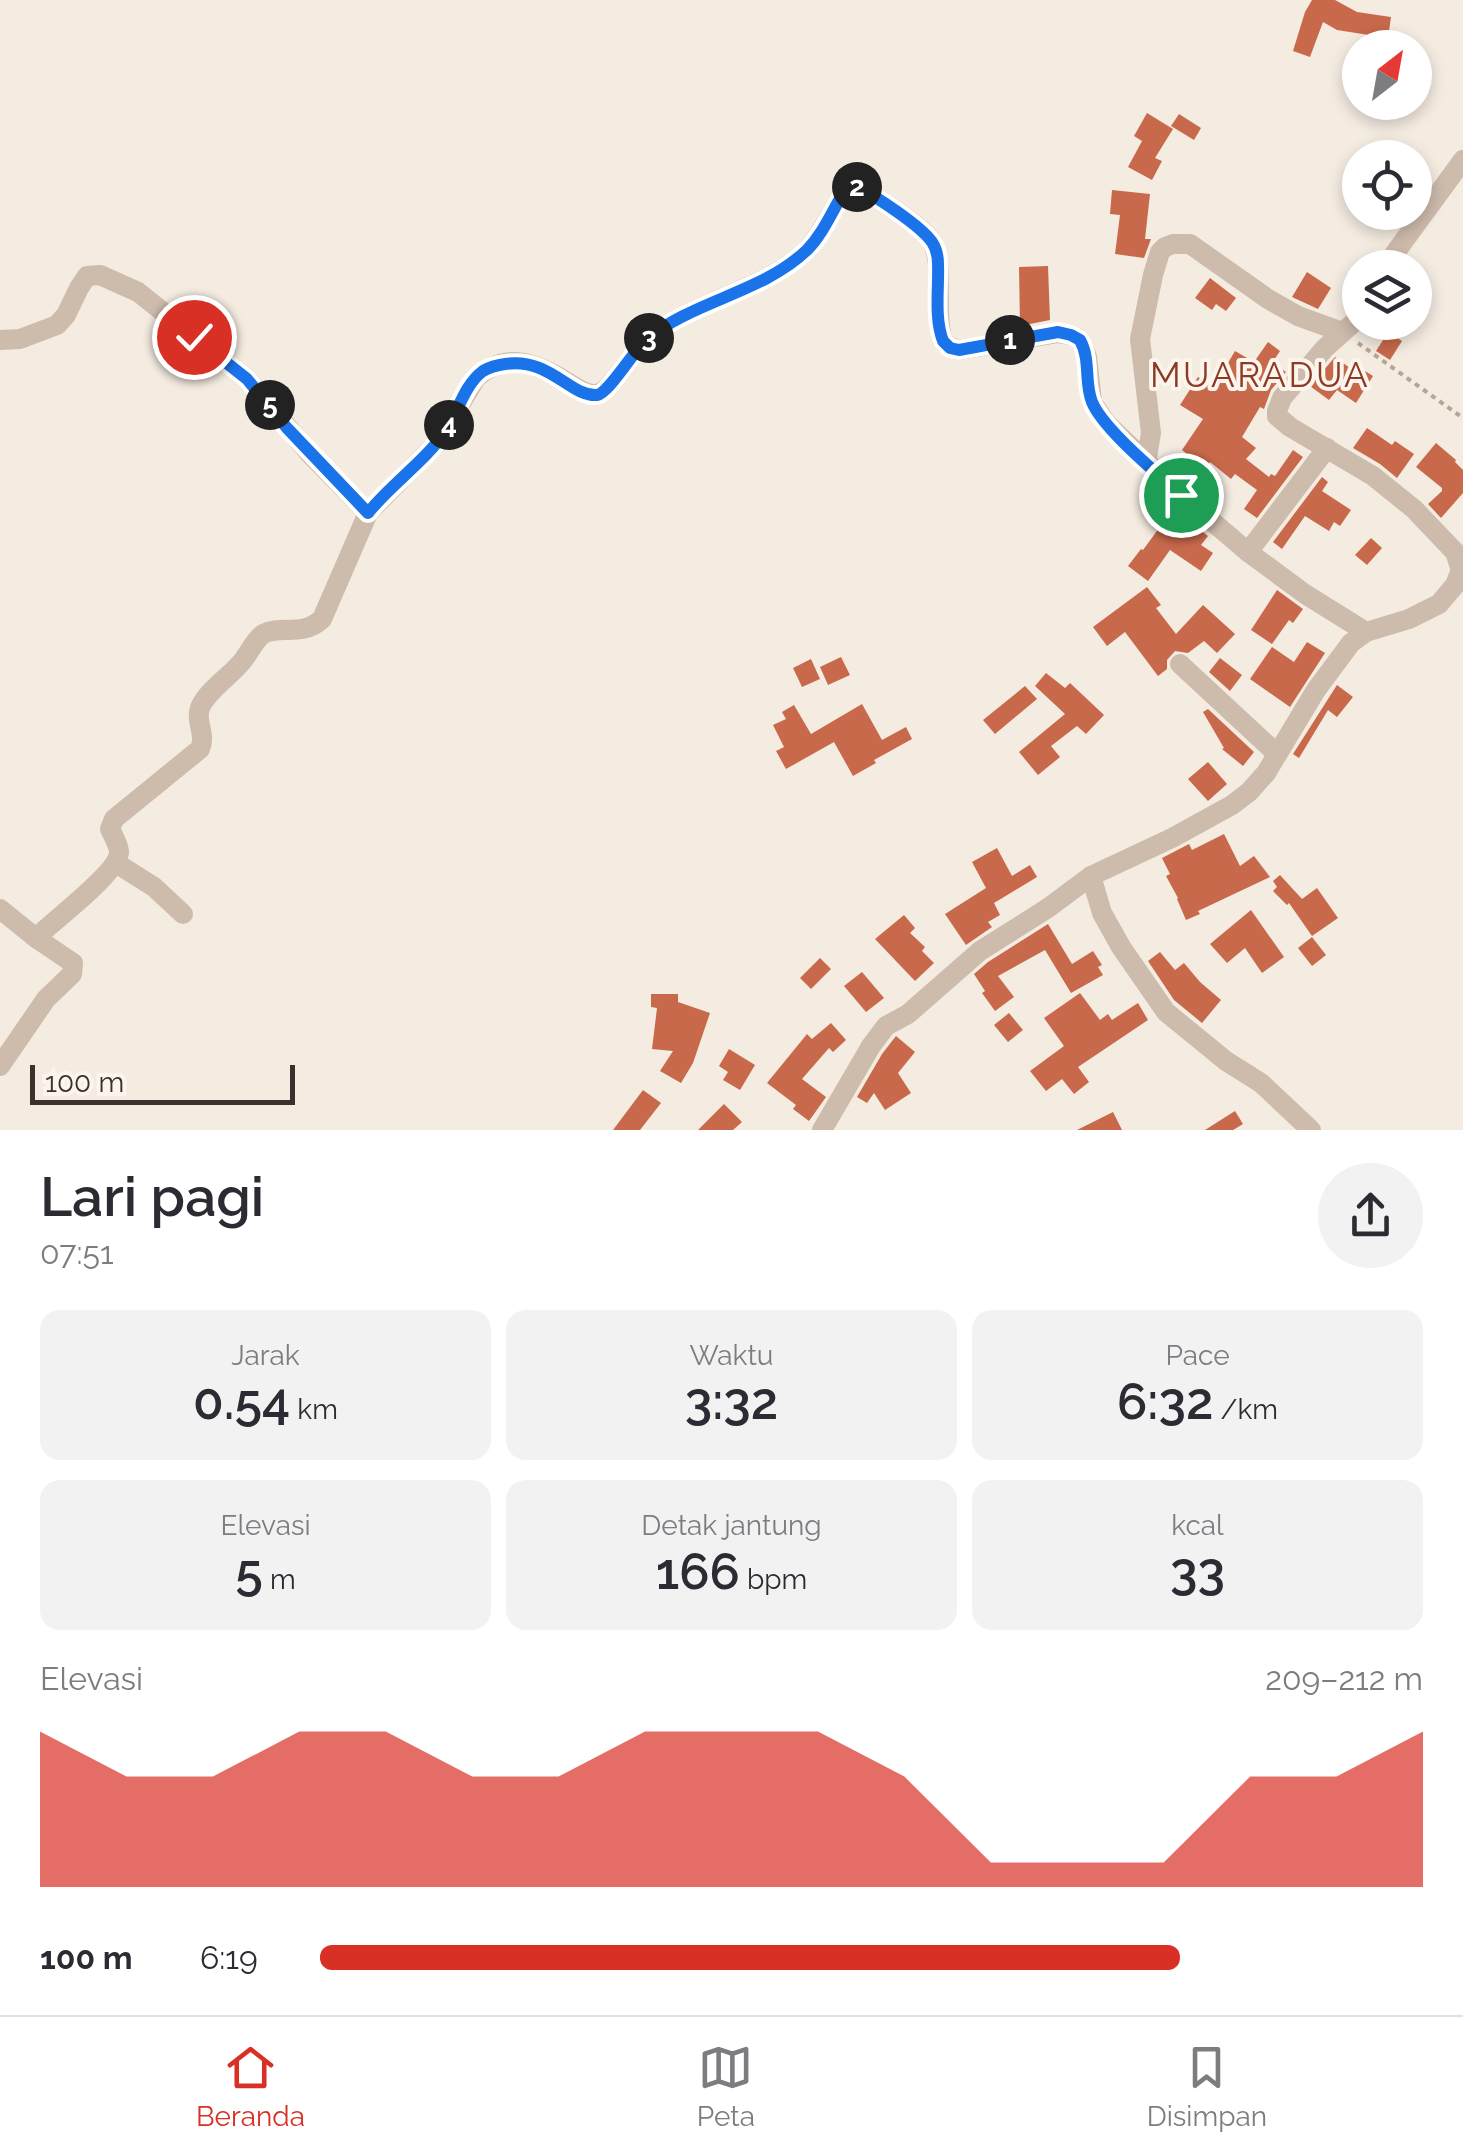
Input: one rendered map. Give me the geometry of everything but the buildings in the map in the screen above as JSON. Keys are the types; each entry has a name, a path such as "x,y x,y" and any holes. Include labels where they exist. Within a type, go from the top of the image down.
{"street":[{"path":"1396,250 1463,160"},
{"path":"36,938 116,862 120,852 110,828 114,819 200,749 204,739 198,714 202,702 240,665 260,637 266,632 307,628 322,619 368,513 436,444 484,370 524,362 539,366 587,393 597,395 606,391 638,347 660,329 770,277 805,251 844,192 856,186 930,238 938,260 938,310 943,341 950,348 959,350 1058,332 1080,340 1087,358 1092,402 1146,463 1248,552 1366,632"},
{"path":"822,1130 886,1026 908,1014 980,952 1091,876 1172,838 1249,792 1266,772 1329,670 1351,644 1366,632 1409,619 1439,604 1460,577 1459,543 1361,468 1282,421 1276,411 1282,398 1342,332 1298,316 1190,244 1181,242 1160,252 1140,339 1151,433 1146,463"},
{"path":"0,340 20,339 50,329 66,316 87,276 108,278 148,299 247,379 287,428 368,513"},
{"path":"1248,552 1326,448"},
{"path":"1180,664 1276,753"},
{"path":"116,862 154,887 182,914"},
{"path":"1091,876 1102,914 1166,1012 1226,1061 1261,1083 1311,1130"},
{"path":"0,909 73,962 74,970 35,1012 0,1066"}],"path":[{"path":"1353,340 1463,418"}],"district":[{"name":"MUARADUA","path":"1260,375"}],"route":[{"path":"194,337 247,379 310,454 368,513 436,444 484,370 524,362 539,366 587,393 597,395 606,391 631,355 660,329 770,277 791,263 815,241 844,192 856,186 930,238 938,260 940,334 950,348 971,350 1058,332 1080,340 1087,358 1090,394 1097,410 1181,495"}]}
